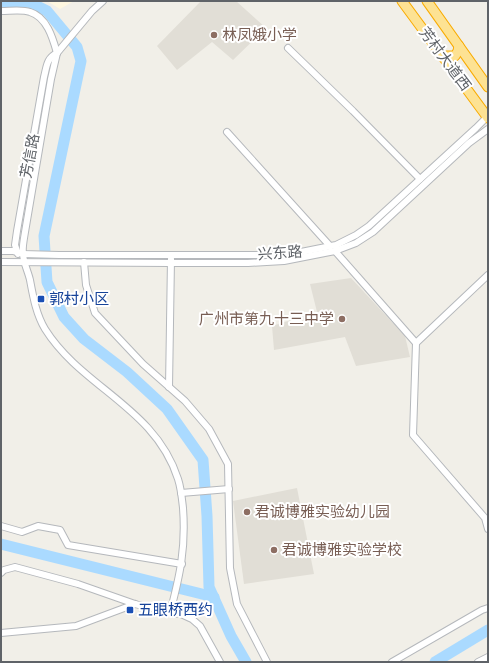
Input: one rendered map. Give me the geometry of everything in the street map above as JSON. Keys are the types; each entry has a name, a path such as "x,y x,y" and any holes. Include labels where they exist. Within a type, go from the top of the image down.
{"highway":[{"name":"芳村大道西","path":"402,1 487,116"},
{"name":"芳村大道西","path":"427,1 488,87"},
{"path":"443,56 455,56 459,46"}],"street":[{"name":"芳信路","path":"103,1 92,11 57,53 51,78 25,232 19,253 24,261 37,310 45,328 58,347 66,356 136,414 150,429 171,461 178,479 181,493 184,532 182,564 170,613"},
{"path":"1,11 30,12 37,16 46,25 53,36 57,53"},
{"path":"288,48 420,179"},
{"name":"兴东路","path":"1,251 59,255 270,255 332,249 368,226 476,128 487,116"},
{"name":"兴东路","path":"1,262 171,263 268,262 299,259 356,243 373,232 469,143 488,129"},
{"path":"227,132 416,343 413,436 484,518 488,529"},
{"path":"169,387 171,255"},
{"path":"84,262 86,285 95,313 144,364 185,401 209,429 228,464 230,568 237,604 267,662"},
{"path":"416,343 488,275"},
{"path":"181,493 229,489"},
{"path":"1,526 22,532 38,526 60,530 68,545 182,564"},
{"path":"2,571 15,567 78,584 135,604 170,613 181,614 197,623 220,662"},
{"path":"1,633 76,626 135,604"},
{"path":"392,662 488,608"},
{"path":"478,662 488,657"}],"shaded area":[{"path":"47,1 74,1 60,9"},
{"name":"林凤娥小学","path":"201,1 236,1 266,28 233,60 212,42 177,70 157,46"},
{"name":"广州市第九十三中学","path":"351,278 405,336 410,357 356,366 345,337 274,350 272,326 317,312 310,284"},
{"name":"君诚博雅实验学校","path":"297,488 314,574 244,584 233,501"}],"waterway":[{"path":"1,4 29,2 47,11 77,47 81,61 44,236 47,282 64,317 84,339 127,372 167,409 203,460 207,516 209,587 231,636 246,662"},
{"path":"1,544 214,597"},
{"path":"435,662 488,630"}],"place":[{"name":"林凤娥小学","path":"214,35"},
{"name":"郭村小区","path":"41,299"},
{"name":"广州市第九十三中学","path":"342,319"},
{"name":"君诚博雅实验幼儿园","path":"247,512"},
{"name":"君诚博雅实验学校","path":"274,550"},
{"name":"五眼桥西约","path":"130,610"}]}
